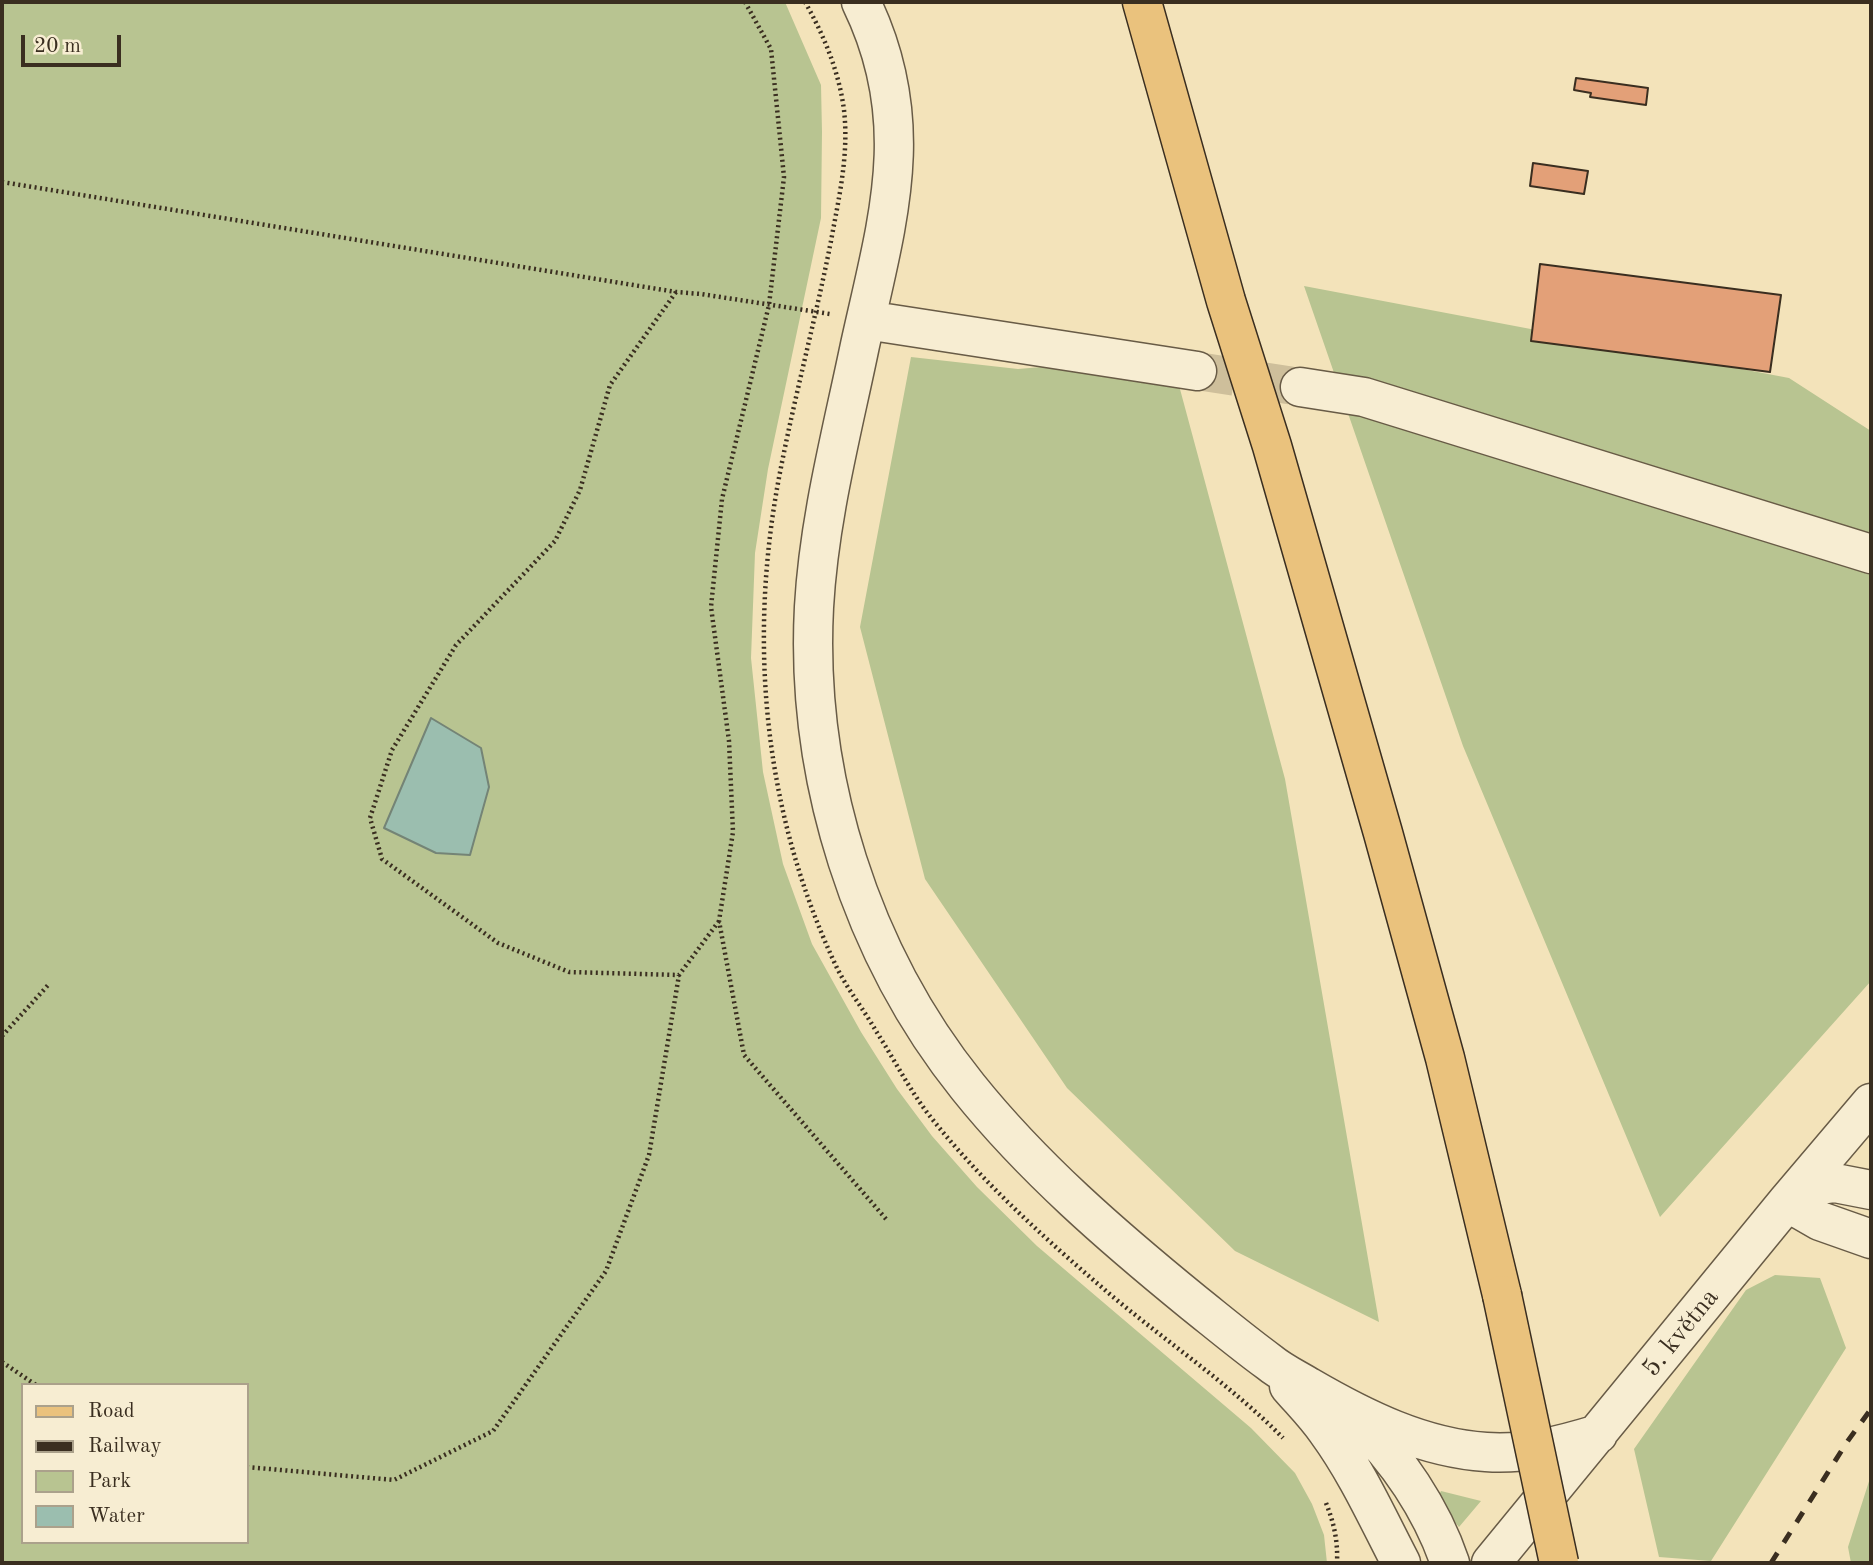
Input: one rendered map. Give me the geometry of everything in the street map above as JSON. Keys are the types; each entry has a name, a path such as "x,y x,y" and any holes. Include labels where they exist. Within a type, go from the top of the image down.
{"main road":[{"path":"1142,2 1226,301 1272,446 1445,1058 1502,1295 1559,1563"}],"street":[{"path":"861,2 884,62 893,105 895,132 892,193 879,265 825,511 814,609 813,655 824,767 833,810 857,887 892,969 910,1003 958,1074 1042,1169 1129,1249 1272,1365 1339,1404 1386,1427 1454,1448 1489,1453 1524,1451 1562,1445 1598,1434"},
{"path":"866,320 1197,371"},
{"path":"1300,387 1364,397 1871,554"},
{"name":"5. května","path":"1491,1563 1871,1103"},
{"path":"1793,1195 1835,1183 1871,1190"},
{"path":"1793,1195 1820,1221 1871,1239"},
{"path":"1272,1365 1327,1430 1359,1480 1401,1563"},
{"path":"1339,1404 1369,1432 1410,1484 1450,1563"},
{"path":"1371,1504 1375,1563"}],"path":[{"path":"745,2 771,49 784,177 769,304 722,499 711,607 729,741 733,832 719,921 744,1055 886,1219"},
{"path":"805,2 828,49 840,85 846,138 841,188 817,312 778,484 769,550 765,615 766,706 773,771 796,866 838,970 926,1111 1002,1195 1106,1291 1219,1382 1290,1445"},
{"path":"2,182 676,292 866,320"},
{"path":"676,292 610,385 580,490 555,541 456,645 392,750 370,818 382,859 498,943 569,972 679,975"},
{"path":"248,1467 394,1480 493,1431 606,1271 649,1155 679,975 719,921"},
{"path":"2,1036 50,983"},
{"path":"2,1362 33,1383"},
{"path":"1324,1497 1338,1544 1337,1563"}],"green space":[{"path":"2,2 785,2 821,85 822,132 821,218 768,469 755,553 751,658 763,772 783,864 812,944 861,1032 897,1089 932,1136 977,1187 1037,1246 1251,1428 1295,1473 1312,1504 1324,1535 1327,1563 2,1563"},
{"path":"1304,286 1789,378 1871,431 1871,981 1660,1217 1463,746"},
{"path":"911,357 1018,369 1053,366 1177,378 1285,779 1379,1322 1235,1251 1067,1088 925,879 860,627"},
{"path":"1775,1275 1820,1278 1846,1348 1711,1561 1659,1557 1634,1449 1746,1290"},
{"path":"1871,1475 1871,1563 1851,1563 1848,1547"},
{"path":"1441,1491 1481,1501 1459,1527 1436,1501"}],"water":[{"path":"431,718 481,748 489,787 470,855 436,853 384,828"}],"building":[{"path":"1576,78 1648,88 1646,105 1590,97 1591,93 1574,90"},
{"path":"1533,163 1588,171 1584,194 1530,186"},
{"path":"1540,264 1781,295 1770,372 1531,341"}],"tunnel":[{"path":"1197,371 1300,387"}],"railway":[{"path":"1771,1563 1847,1442 1871,1409"}]}
